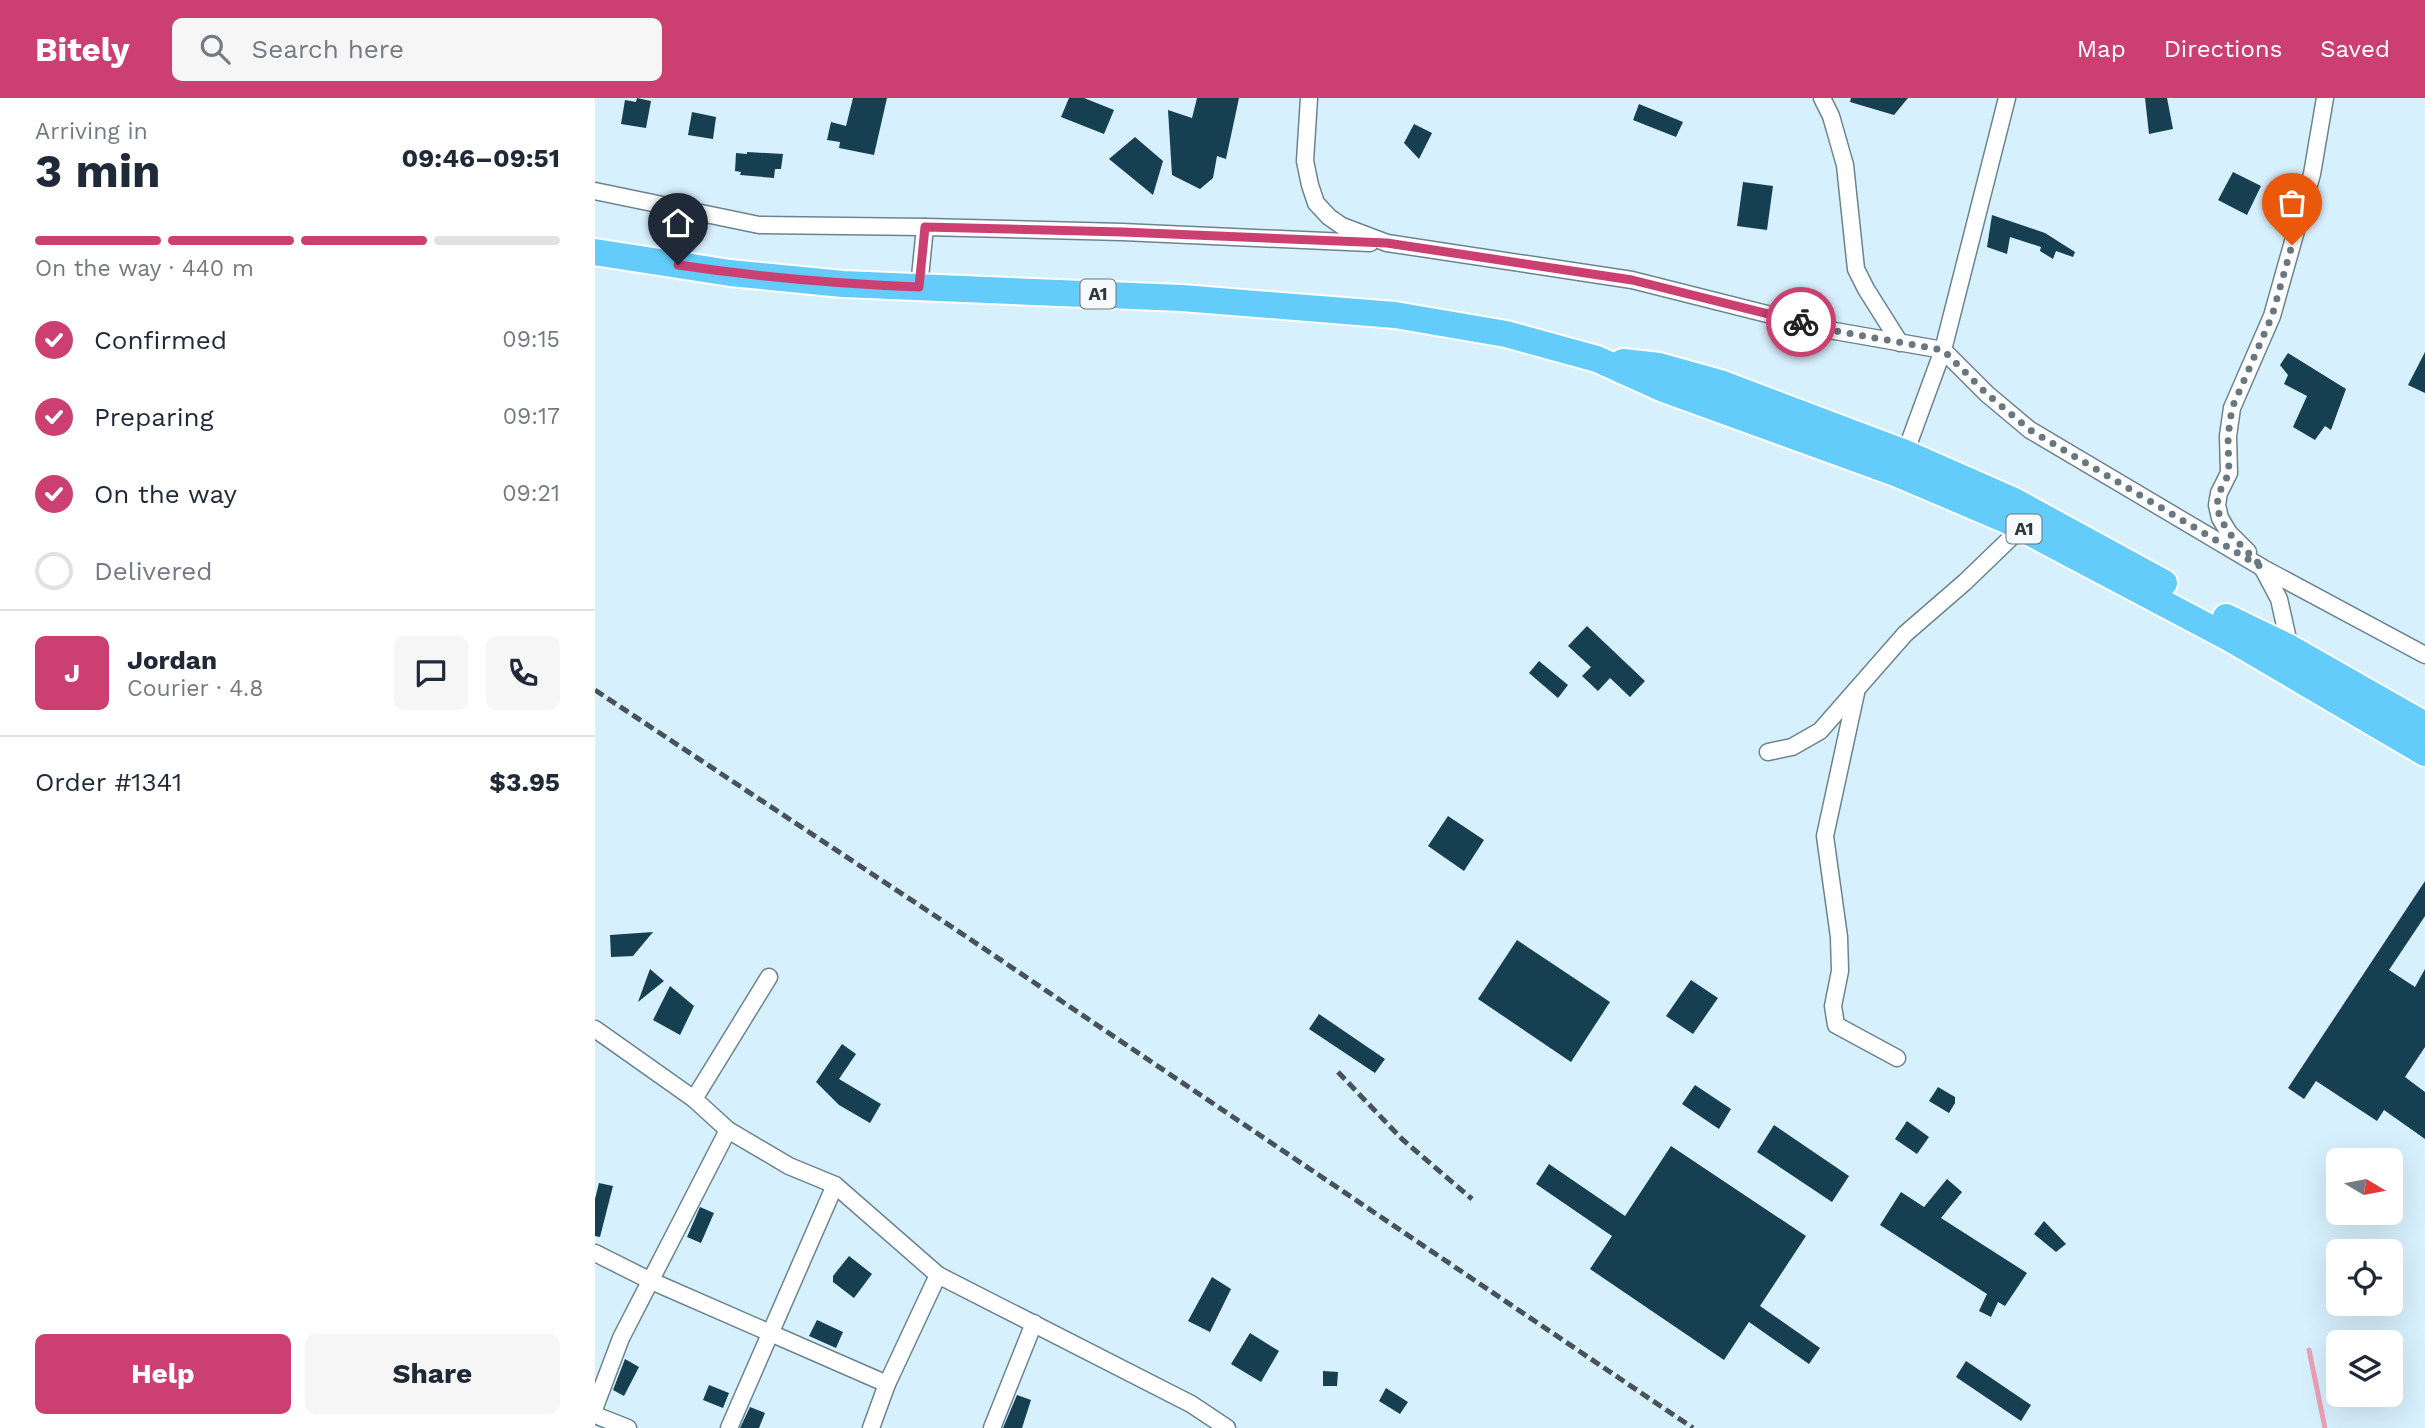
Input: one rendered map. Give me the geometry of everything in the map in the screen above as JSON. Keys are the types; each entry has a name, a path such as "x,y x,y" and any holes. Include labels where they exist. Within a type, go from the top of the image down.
{"highway":[{"name":"A1","path":"595,252 730,273 843,284 1182,298 1395,315 1506,334 1597,359 1661,388 2014,501 2241,625 2290,648 2425,725"},
{"name":"A1","path":"1901,463 2231,639 2425,753"}],"street":[{"path":"1308,98 1304,161 1316,203 1342,226 1387,243"},
{"path":"1822,98 1831,116 1845,165 1856,269 1900,343"},
{"path":"1901,463 1943,350 2007,98"},
{"path":"2290,648 2279,599 2263,568 2229,533 2220,518 2217,505 2219,493 2229,473 2228,436 2232,408 2272,316 2312,174 2325,98"},
{"path":"595,191 759,225 1122,232 1387,243 1632,280 1836,331 1943,350 1987,394 2030,430 2263,568 2425,655"},
{"path":"919,287 925,227"},
{"path":"1768,752 1792,747 1820,730 1856,693 1905,634 1965,582 2021,527"},
{"path":"1856,693 1825,836 1839,937 1840,971 1833,1006 1836,1025 1897,1058"},
{"path":"694,1099 769,977"},
{"path":"595,1029 694,1099 728,1130 789,1166 835,1185 938,1275 1191,1404 1227,1428"},
{"path":"595,1407 621,1338 728,1130"},
{"path":"729,1428 835,1185"},
{"path":"595,1253 649,1280 887,1384"},
{"path":"871,1428 887,1384 938,1275"},
{"path":"992,1428 1034,1323"},
{"path":"595,1415 628,1428"}],"building":[{"path":"637,98 651,101 646,128 621,124 625,100 636,102"},
{"path":"853,98 887,98 874,155 839,148 840,142 827,140 831,122 846,126"},
{"path":"1069,98 1084,98 1114,110 1104,134 1061,117"},
{"path":"1197,98 1239,98 1226,159 1217,156 1213,178 1200,189 1172,175 1168,110 1192,118"},
{"path":"1851,98 1908,98 1894,115 1850,102"},
{"path":"2145,98 2167,98 2173,129 2149,134"},
{"path":"1639,104 1683,122 1676,137 1633,120"},
{"path":"692,112 716,117 713,139 688,135"},
{"path":"1414,124 1432,133 1419,159 1404,143"},
{"path":"1135,137 1163,161 1153,195 1109,159"},
{"path":"736,153 783,154 781,169 775,169 774,178 740,175 741,172 735,171"},
{"path":"2233,172 2261,186 2247,215 2218,200"},
{"path":"1743,182 1773,186 1767,230 1737,226"},
{"path":"1992,215 2045,233 2075,252 2073,257 2056,251 2053,259 2040,251 2041,247 2010,237 2007,254 1987,247"},
{"path":"2425,352 2425,393 2408,385"},
{"path":"2288,353 2346,389 2331,430 2325,426 2315,440 2293,427 2307,396 2284,384 2288,375 2280,365"},
{"path":"1587,626 1645,681 1630,697 1610,678 1598,691 1582,676 1591,667 1568,646"},
{"path":"1539,661 1568,685 1558,698 1529,673"},
{"path":"1448,816 1484,840 1464,871 1428,846"},
{"path":"2425,881 2425,916 2389,970 2415,987 2425,969 2425,1047 2405,1077 2425,1092 2425,1139 2384,1110 2377,1121 2316,1081 2304,1099 2288,1088"},
{"path":"653,932 633,956 611,957 610,935"},
{"path":"1517,940 1610,1002 1571,1062 1478,999"},
{"path":"650,969 664,981 638,1002"},
{"path":"1691,980 1718,998 1693,1034 1666,1016"},
{"path":"670,986 694,1006 680,1035 653,1020"},
{"path":"1319,1014 1385,1059 1375,1073 1309,1029"},
{"path":"842,1044 856,1054 839,1079 881,1104 870,1123 839,1105 816,1082"},
{"path":"1695,1085 1731,1109 1719,1129 1682,1104"},
{"path":"1938,1087 1955,1097 1955,1103 1949,1113 1929,1101"},
{"path":"1907,1121 1929,1137 1917,1154 1895,1139"},
{"path":"1774,1125 1849,1176 1832,1202 1757,1152"},
{"path":"1671,1146 1806,1236 1760,1306 1820,1348 1809,1364 1749,1322 1724,1360 1590,1269 1612,1236 1536,1184 1549,1164 1625,1216"},
{"path":"1947,1179 1962,1192 1941,1218 2027,1273 2005,1306 1998,1302 1991,1317 1979,1311 1987,1294 1880,1225 1901,1192 1924,1207"},
{"path":"599,1183 613,1186 600,1237 595,1236 595,1199"},
{"path":"700,1207 714,1213 701,1243 687,1237"},
{"path":"2044,1221 2066,1244 2056,1252 2034,1234"},
{"path":"849,1256 872,1274 854,1298 833,1282 833,1276"},
{"path":"1212,1277 1231,1289 1210,1332 1188,1321"},
{"path":"817,1320 843,1332 836,1348 809,1336"},
{"path":"1250,1333 1279,1351 1261,1382 1231,1364"},
{"path":"625,1359 639,1367 624,1396 613,1390"},
{"path":"1966,1361 2031,1405 2021,1421 1956,1377"},
{"path":"1323,1371 1338,1372 1337,1386 1323,1386"},
{"path":"709,1385 729,1393 723,1408 703,1400"},
{"path":"1386,1388 1408,1402 1400,1414 1379,1401"},
{"path":"1017,1395 1031,1400 1022,1428 1003,1428"},
{"path":"750,1407 765,1413 759,1428 740,1428"}],"waterway":[{"path":"2309,1350 2325,1428"}],"railway":[{"path":"595,690 952,927 1693,1428"},
{"path":"1338,1072 1402,1139 1472,1199"}],"way so far":[{"path":"1801,322 1943,350 1987,394 2030,430 2263,568 2229,533 2220,518 2217,505 2219,493 2229,473 2228,436 2232,408 2272,316 2292,245"}],"route":[{"path":"678,265 843,284 919,287 925,227 1387,243 1632,280 1801,322"}]}
